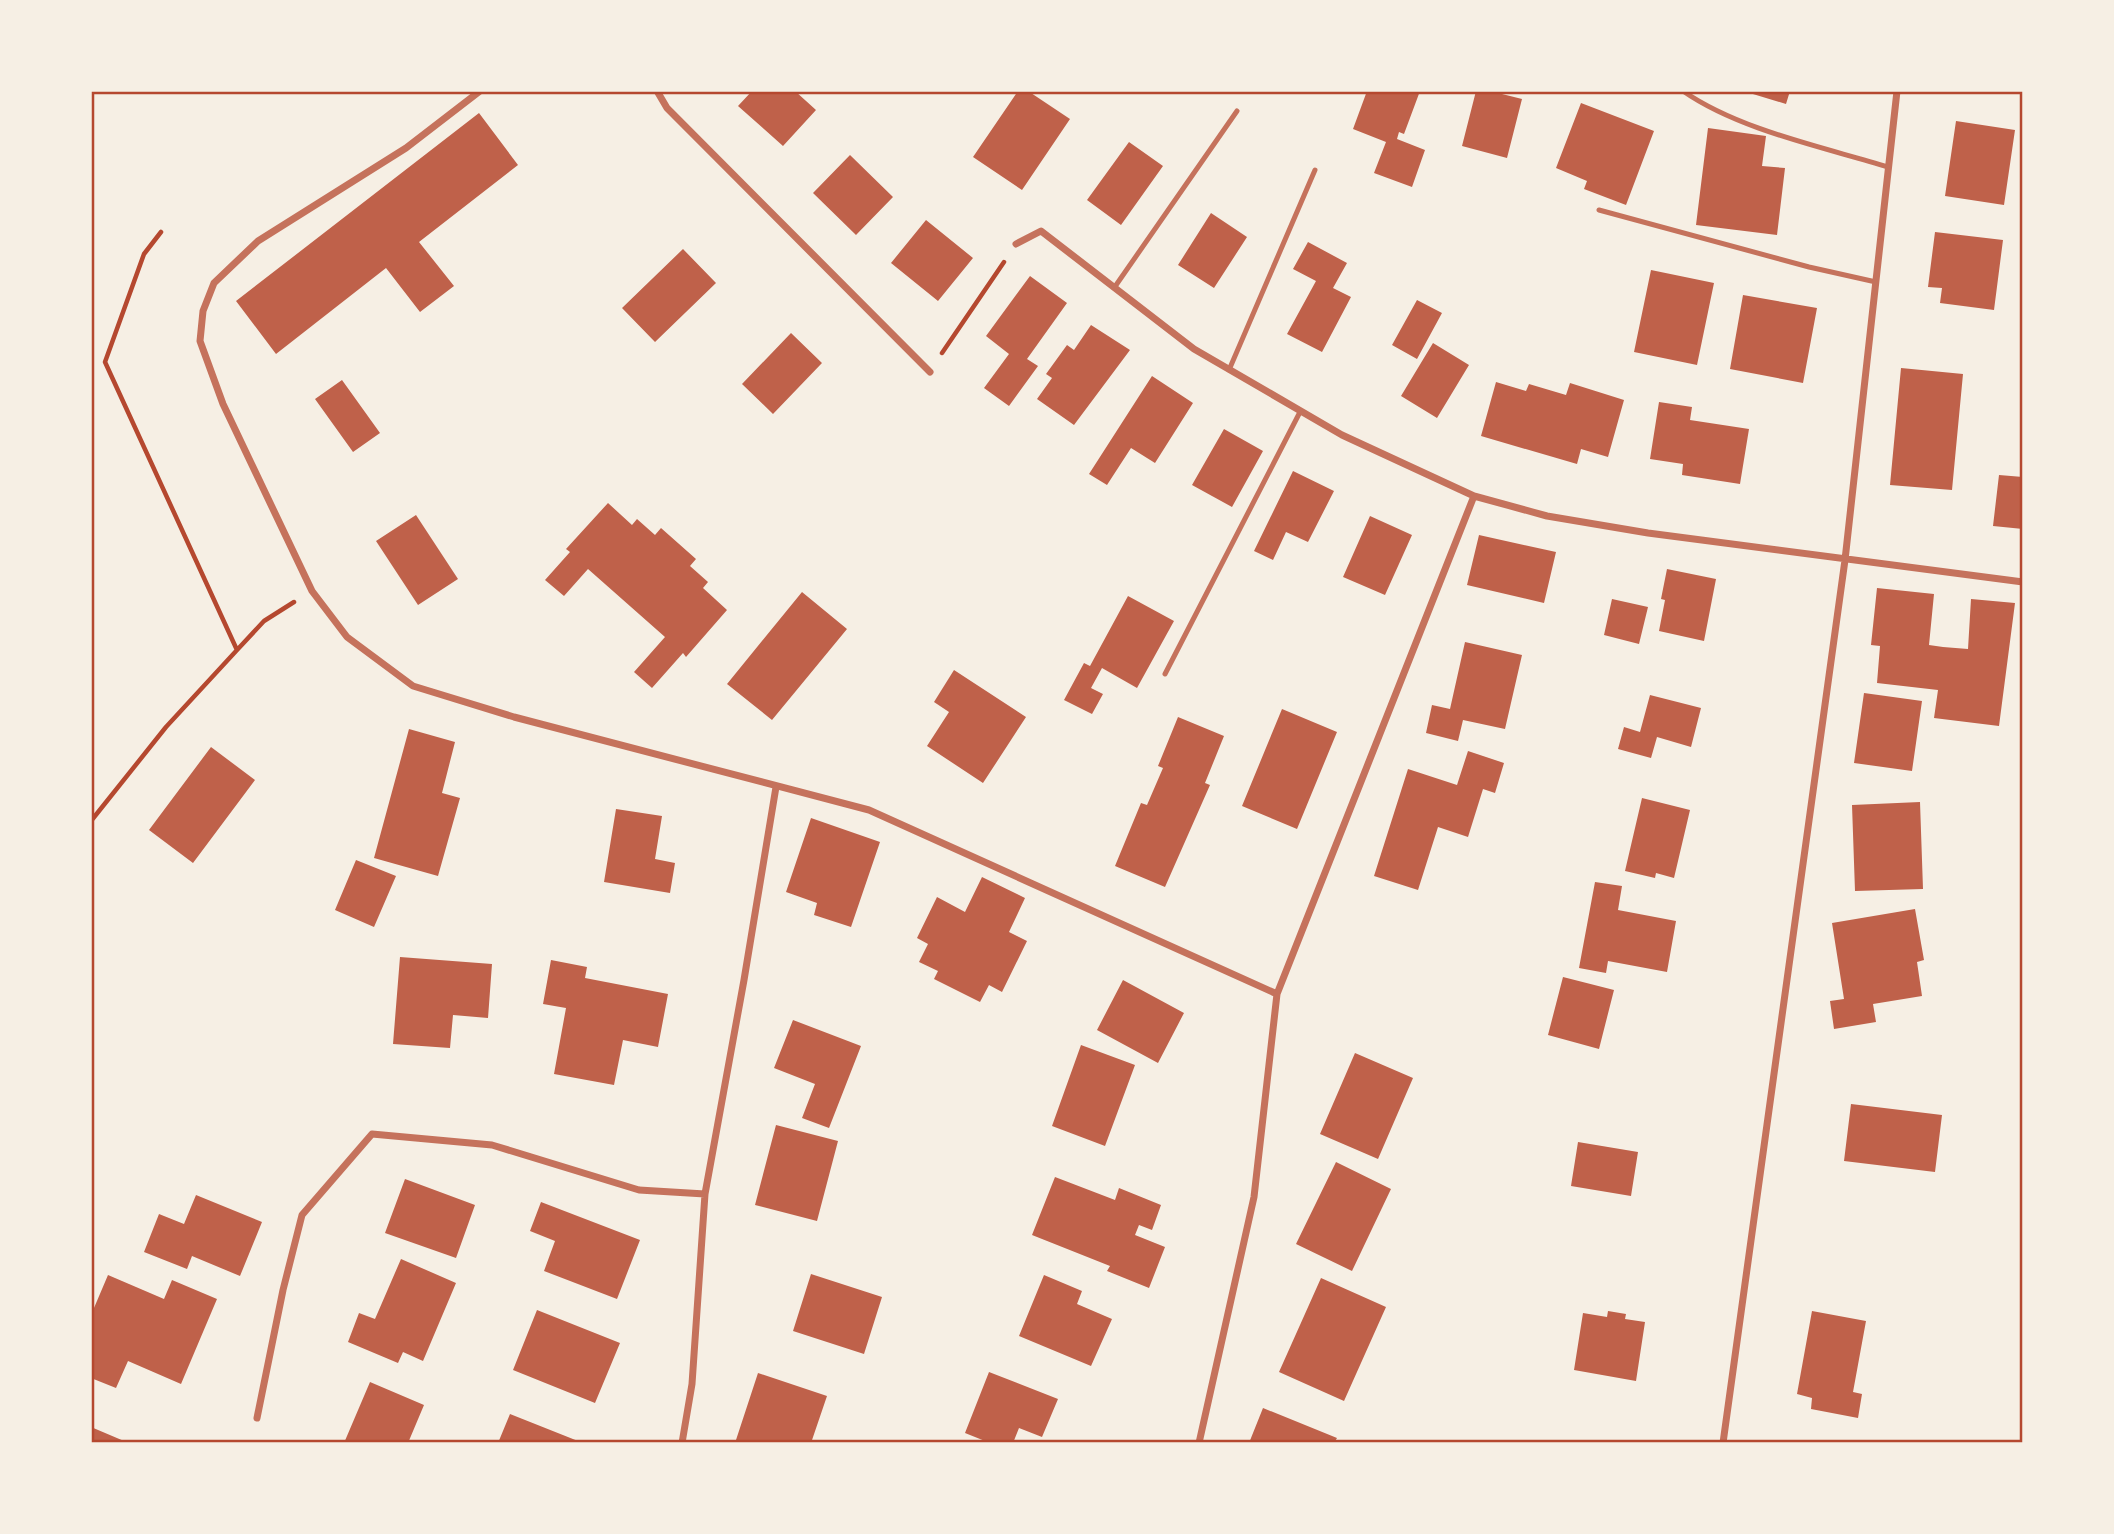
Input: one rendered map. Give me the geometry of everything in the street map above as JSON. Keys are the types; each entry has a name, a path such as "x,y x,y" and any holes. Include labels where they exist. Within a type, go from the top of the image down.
{"street":[{"path":"480,91 406,148 258,241 214,283 204,311 200,341 223,404 312,591 347,637 413,686 514,717 869,810 1277,994"},
{"path":"657,91 667,108 930,372"},
{"path":"1723,1443 1845,560 1897,91"},
{"path":"1016,244 1041,232 1194,349 1342,435 1474,496 1547,516 1648,533 2023,582"},
{"path":"1199,1443 1254,1197 1277,994 1474,496"},
{"path":"682,1443 692,1384 705,1194 776,787"},
{"path":"257,1418 283,1290 303,1215 372,1134 492,1144 639,1190 705,1194"}],"lane":[{"path":"1683,91 1748,124 1888,167"},
{"path":"1114,288 1237,111"},
{"path":"1229,370 1315,170"},
{"path":"1599,210 1809,267 1876,282"},
{"path":"1165,674 1300,412"}],"path":[{"path":"162,232 144,254 105,362 237,650"},
{"path":"930,372 1016,244"},
{"path":"91,821 166,727 264,621 312,591"}],"building":[{"path":"752,91 795,91 816,110 783,146 738,106"},
{"path":"1018,91 1028,91 1070,119 1022,190 973,157"},
{"path":"1367,91 1420,91 1404,134 1399,132 1397,139 1425,150 1412,187 1374,173 1386,142 1353,129"},
{"path":"1476,91 1490,91 1522,99 1507,158 1462,146"},
{"path":"1743,91 1790,91 1786,104"},
{"path":"1581,103 1654,131 1626,205 1584,189 1587,181 1556,168"},
{"path":"479,113 518,165 419,242 454,286 420,312 386,268 276,354 236,301"},
{"path":"1956,121 2015,130 2004,205 1945,196"},
{"path":"1708,128 1766,136 1762,166 1785,168 1777,235 1696,225"},
{"path":"1129,142 1163,166 1121,225 1087,200"},
{"path":"850,155 893,197 856,235 813,193"},
{"path":"1211,213 1247,237 1214,288 1178,265"},
{"path":"926,220 973,258 938,301 891,263"},
{"path":"1935,232 2003,240 1994,310 1940,303 1942,288 1928,287"},
{"path":"1308,242 1347,263 1333,288 1351,297 1322,352 1287,334 1316,281 1293,269"},
{"path":"683,249 716,283 655,342 622,308"},
{"path":"1651,270 1714,283 1697,365 1634,352"},
{"path":"1030,276 1067,303 1027,359 1038,366 1009,406 984,388 1009,354 986,336"},
{"path":"1743,295 1817,308 1803,383 1730,369"},
{"path":"1417,300 1442,313 1417,359 1392,345"},
{"path":"1091,325 1130,350 1074,425 1037,399 1052,378 1046,374 1067,345 1074,350"},
{"path":"791,333 822,363 773,414 742,384"},
{"path":"1433,343 1469,365 1437,418 1401,396"},
{"path":"1901,368 1963,374 1952,490 1890,485"},
{"path":"1152,376 1193,403 1155,463 1131,448 1107,485 1089,474"},
{"path":"342,380 380,433 353,452 315,399"},
{"path":"1496,382 1526,391 1529,384 1566,395 1570,383 1624,400 1608,457 1581,449 1577,464 1481,436"},
{"path":"1659,402 1692,407 1690,420 1749,429 1740,484 1682,475 1683,464 1650,459"},
{"path":"1224,429 1263,451 1232,507 1192,485"},
{"path":"1293,471 1334,491 1308,542 1286,532 1273,560 1254,551"},
{"path":"1999,475 2023,477 2023,529 1993,526"},
{"path":"608,503 632,525 637,519 655,535 661,528 696,559 690,566 708,582 703,588 727,610 686,657 683,653 652,688 634,672 665,637 588,569 564,596 545,580 570,552 566,549"},
{"path":"416,515 458,579 418,605 376,541"},
{"path":"1370,516 1412,535 1385,595 1343,577"},
{"path":"1479,535 1556,552 1544,603 1467,585"},
{"path":"1667,569 1716,579 1704,641 1659,631 1665,600 1661,599"},
{"path":"1877,588 1934,594 1929,645 1943,647 1968,649 1971,599 2015,603 1999,726 1934,718 1938,690 1877,683 1880,646 1871,645"},
{"path":"802,592 847,629 772,720 727,684"},
{"path":"1128,596 1174,621 1137,688 1102,668 1091,688 1103,694 1092,714 1064,700 1084,663 1090,666"},
{"path":"1612,599 1648,607 1639,644 1604,635"},
{"path":"1465,642 1522,655 1505,729 1463,720 1458,741 1426,733 1432,705 1450,709"},
{"path":"954,670 1026,717 983,783 927,746 949,712 934,702"},
{"path":"1864,693 1922,701 1912,771 1854,763"},
{"path":"1650,695 1701,708 1691,747 1657,737 1651,758 1618,749 1624,727 1640,732"},
{"path":"1282,709 1337,732 1297,829 1242,806"},
{"path":"1178,717 1224,736 1205,783 1210,785 1165,887 1115,866 1141,803 1147,805 1163,768 1158,766"},
{"path":"409,729 455,742 442,793 460,798 438,876 374,858"},
{"path":"211,747 255,780 193,863 149,830"},
{"path":"1468,751 1504,763 1495,793 1483,789 1468,837 1438,827 1418,890 1374,876 1408,769 1457,785"},
{"path":"1642,798 1690,810 1674,878 1656,873 1655,878 1625,871"},
{"path":"1920,802 1923,889 1855,891 1852,805"},
{"path":"616,809 662,816 655,859 675,863 670,893 604,882"},
{"path":"811,818 880,842 851,927 814,915 817,903 786,892"},
{"path":"356,860 396,876 374,927 335,910"},
{"path":"982,877 1025,898 1009,932 1027,941 1002,992 989,985 980,1002 934,979 938,971 919,962 928,944 917,938 937,897 965,912"},
{"path":"1595,882 1622,886 1618,910 1676,921 1667,972 1608,961 1606,973 1579,968"},
{"path":"1915,909 1924,960 1917,962 1922,996 1873,1004 1876,1022 1834,1029 1830,1001 1844,999 1832,923"},
{"path":"400,957 492,964 488,1018 453,1015 450,1048 393,1044"},
{"path":"551,960 587,967 585,978 668,994 658,1047 623,1040 614,1085 554,1074 566,1008 543,1004"},
{"path":"1563,977 1614,990 1599,1049 1548,1035"},
{"path":"1123,980 1184,1013 1158,1063 1097,1030"},
{"path":"793,1020 861,1046 829,1128 802,1118 815,1084 774,1068"},
{"path":"1081,1045 1135,1065 1105,1146 1052,1126"},
{"path":"1355,1053 1413,1078 1378,1159 1320,1134"},
{"path":"1851,1104 1942,1115 1935,1172 1844,1161"},
{"path":"776,1125 838,1141 817,1221 755,1205"},
{"path":"1578,1142 1638,1152 1631,1196 1571,1186"},
{"path":"1336,1162 1391,1189 1352,1271 1296,1244"},
{"path":"1055,1177 1115,1200 1119,1188 1161,1205 1152,1230 1139,1225 1135,1235 1165,1247 1149,1288 1107,1271 1110,1266 1032,1235"},
{"path":"405,1179 475,1205 456,1258 385,1233"},
{"path":"196,1195 262,1222 240,1276 192,1256 187,1269 144,1252 159,1214 184,1224"},
{"path":"541,1202 640,1240 617,1299 544,1271 555,1241 530,1231"},
{"path":"401,1259 456,1283 423,1361 403,1352 398,1363 348,1342 359,1313 375,1319"},
{"path":"811,1274 882,1297 864,1354 793,1331"},
{"path":"108,1275 164,1299 172,1280 217,1299 181,1384 128,1361 116,1388 91,1378 91,1315"},
{"path":"1044,1275 1082,1291 1077,1304 1112,1319 1091,1366 1019,1336"},
{"path":"1321,1278 1386,1307 1344,1401 1279,1372"},
{"path":"537,1310 620,1343 595,1403 513,1370"},
{"path":"1608,1311 1626,1314 1625,1319 1645,1322 1636,1381 1574,1370 1583,1313 1607,1317"},
{"path":"1812,1311 1866,1321 1853,1392 1862,1394 1858,1418 1811,1409 1812,1398 1797,1394"},
{"path":"989,1372 1058,1399 1042,1437 1019,1428 1013,1443 990,1443 965,1433"},
{"path":"758,1373 827,1396 811,1443 735,1443"},
{"path":"370,1382 424,1405 408,1443 344,1443"},
{"path":"1263,1408 1337,1438 1334,1443 1249,1443"},
{"path":"510,1414 583,1443 498,1443"},
{"path":"91,1427 124,1441 91,1443"}]}
